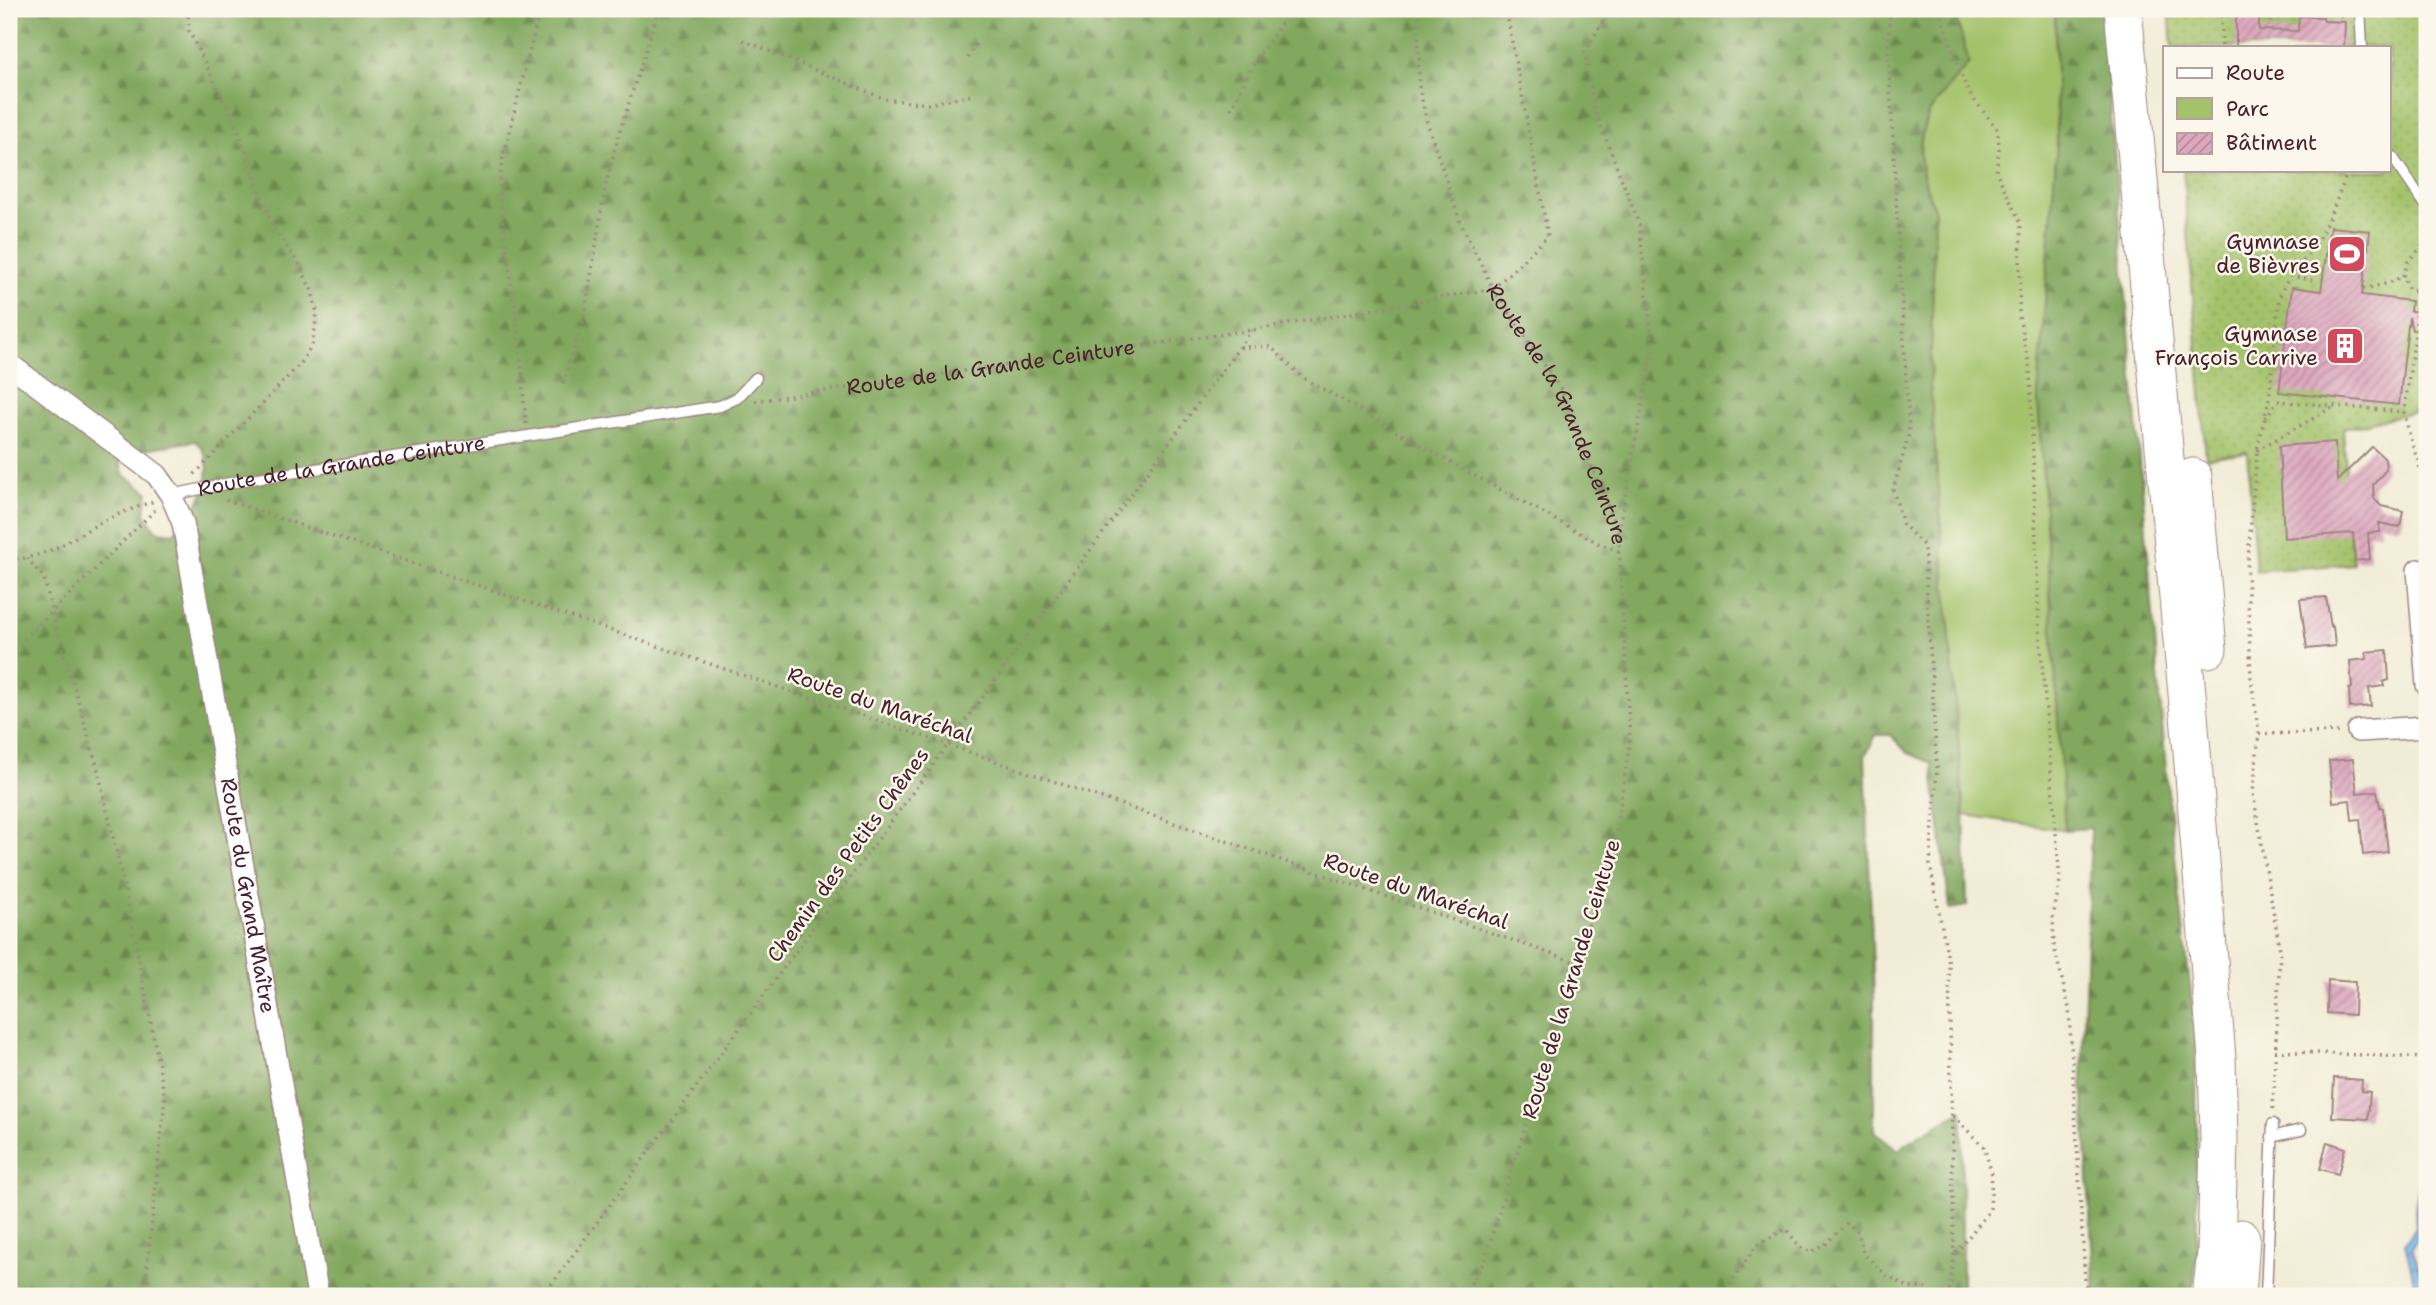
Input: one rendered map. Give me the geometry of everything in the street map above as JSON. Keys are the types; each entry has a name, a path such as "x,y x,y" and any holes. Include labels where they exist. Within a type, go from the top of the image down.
{"highway":[{"path":"2123,9 2189,715 2217,1058 2219,1140 2216,1253 2211,1296"},
{"path":"2148,9 2163,166"},
{"path":"2164,172 2198,534 2240,1028 2245,1143 2237,1296"}],"street":[{"name":"Route de la Grande Ceinture","path":"9,364 157,475 171,495"},
{"name":"Route du Grand Maître","path":"171,495 183,523 318,1296"},
{"path":"2417,570 2427,685"},
{"path":"2358,731 2427,727"}],"lane":[{"path":"2360,9 2362,46"},
{"path":"2390,153 2427,207"},
{"name":"Route de la Grande Ceinture","path":"171,495 245,480 720,407 737,398 756,378"},
{"path":"2266,1296 2273,1119"},
{"path":"2272,1138 2301,1130"}],"path":[{"path":"9,654 171,495 188,482 301,363 313,343 317,313 312,291 299,264 274,229 237,127 189,31 188,9"},
{"path":"526,435 519,338 500,202 500,179 503,157 540,9"},
{"path":"562,383 584,319 614,150 642,55 659,9"},
{"path":"1231,109 1254,63 1281,24 1284,9"},
{"path":"1418,9 1419,86 1426,119 1459,219 1493,289 1548,236 1506,9"},
{"path":"1610,9 1585,52 1594,108 1639,224 1653,348 1618,531"},
{"path":"1890,9 1888,47 1909,434 1893,490 1903,524 1924,546 1937,769 1930,865 1949,964 1952,1115 1950,1166 1954,1256 1949,1296"},
{"path":"1940,9 1968,92 1998,130 1996,170 2021,224 2019,317 2030,369 2039,626 2060,881 2053,917 2054,947 2069,1008 2086,1296"},
{"path":"2221,9 2222,46"},
{"path":"2270,22 2273,9"},
{"path":"2320,9 2361,23"},
{"path":"743,40 885,99 928,104 973,95"},
{"path":"968,58 977,41"},
{"path":"2273,1119 2280,950 2253,793 2259,734 2248,640 2247,571 2257,450 2269,400 2279,299 2289,276 2309,254 2337,200 2347,172"},
{"path":"2363,289 2389,283 2403,276 2408,262 2427,240"},
{"path":"2289,276 2312,280"},
{"path":"2403,276 2409,289 2427,292"},
{"name":"Route de la Grande Ceinture","path":"720,407 1252,330 1493,289 1560,388 1618,531 1630,740 1612,859 1575,962 1484,1262 1463,1296"},
{"path":"2418,291 2416,330 2404,412 2427,488"},
{"name":"Chemin des Petits Chênes","path":"543,1296 1252,330"},
{"path":"1240,347 1271,347 1302,377 1455,465 1598,543 1619,551"},
{"path":"2263,422 2277,401 2404,412"},
{"path":"2257,450 2334,406"},
{"path":"9,560 57,549 108,518 171,495"},
{"name":"Route du Maréchal","path":"224,499 949,745 1575,962"},
{"path":"27,558 44,578 97,766 129,907 165,1098 144,1296"},
{"path":"2259,734 2358,731"},
{"path":"2275,1051 2427,1058"},
{"path":"1952,1115 1984,1147 1992,1174 1990,1210 1954,1256"},
{"path":"1721,1296 1757,1245 1786,1229 1800,1247 1811,1252 1824,1246 1847,1223 1858,1232 1863,1253 1885,1274 1909,1287 1927,1288 1933,1296"}],"green space":[{"path":"9,9 1954,9 1969,63 1928,115 1923,127 1920,151 1926,187 1935,211 1930,386 1964,815 1967,906 1950,909 1932,763 1908,753 1890,735 1876,735 1865,756 1874,997 1874,1131 1898,1150 1962,1111 1962,1296 9,1296","holes":["195,441 202,448 207,464 201,498 188,518 173,533 155,530 145,512 148,492 123,474 120,462 145,449"]},
{"path":"1954,9 2055,9 2057,143 2038,398 2065,830 1964,815 1930,386 1935,211 1923,175 1920,151 1923,127 1928,115 1968,63"},
{"path":"2055,9 2102,9 2169,805 2196,1037 2197,1256 2192,1296 2095,1296 2082,1078 2091,828 2065,830 2038,398 2057,143"},
{"path":"2169,9 2427,9 2427,412 2409,413 2343,429 2353,564 2256,571 2247,452 2206,458 2183,172 2390,172 2390,46 2172,46"}],"water":[{"path":"2427,1119 2424,1223 2412,1247 2424,1286 2420,1296 2412,1296 2415,1285 2405,1243 2416,1226 2415,1208 2426,1145"}],"building":[{"path":"2236,9 2259,9 2259,30 2298,31 2299,16 2323,17 2324,21 2345,22 2344,46 2236,46"},
{"name":"Gymnase François Carrive","path":"2330,227 2370,231 2362,295 2411,301 2410,311 2427,312 2427,331 2412,330 2409,317 2399,405 2279,392 2292,287 2321,291"},
{"path":"2335,442 2337,481 2372,447 2385,459 2386,470 2373,485 2374,498 2381,506 2403,511 2400,527 2379,523 2380,532 2368,533 2370,559 2355,561 2353,533 2284,538 2279,446"},
{"path":"2326,597 2335,646 2307,649 2300,599"},
{"path":"2387,650 2389,680 2383,682 2384,686 2369,688 2371,706 2350,708 2350,661 2367,659 2366,652"},
{"path":"2353,759 2357,793 2377,791 2380,807 2383,808 2388,852 2363,855 2360,819 2352,820 2350,800 2333,802 2329,761"},
{"path":"2328,980 2355,982 2354,1015 2327,1013"},
{"path":"2334,1078 2362,1080 2361,1091 2370,1092 2368,1119 2332,1117"},
{"path":"2327,1142 2345,1148 2338,1174 2320,1169"}],"waterway":[{"path":"2427,402 2424,412 2427,434"}],"place":[{"name":"Gymnase de Bièvres","path":"2347,254"},
{"name":"Gymnase François Carrive","path":"2345,346"}]}
